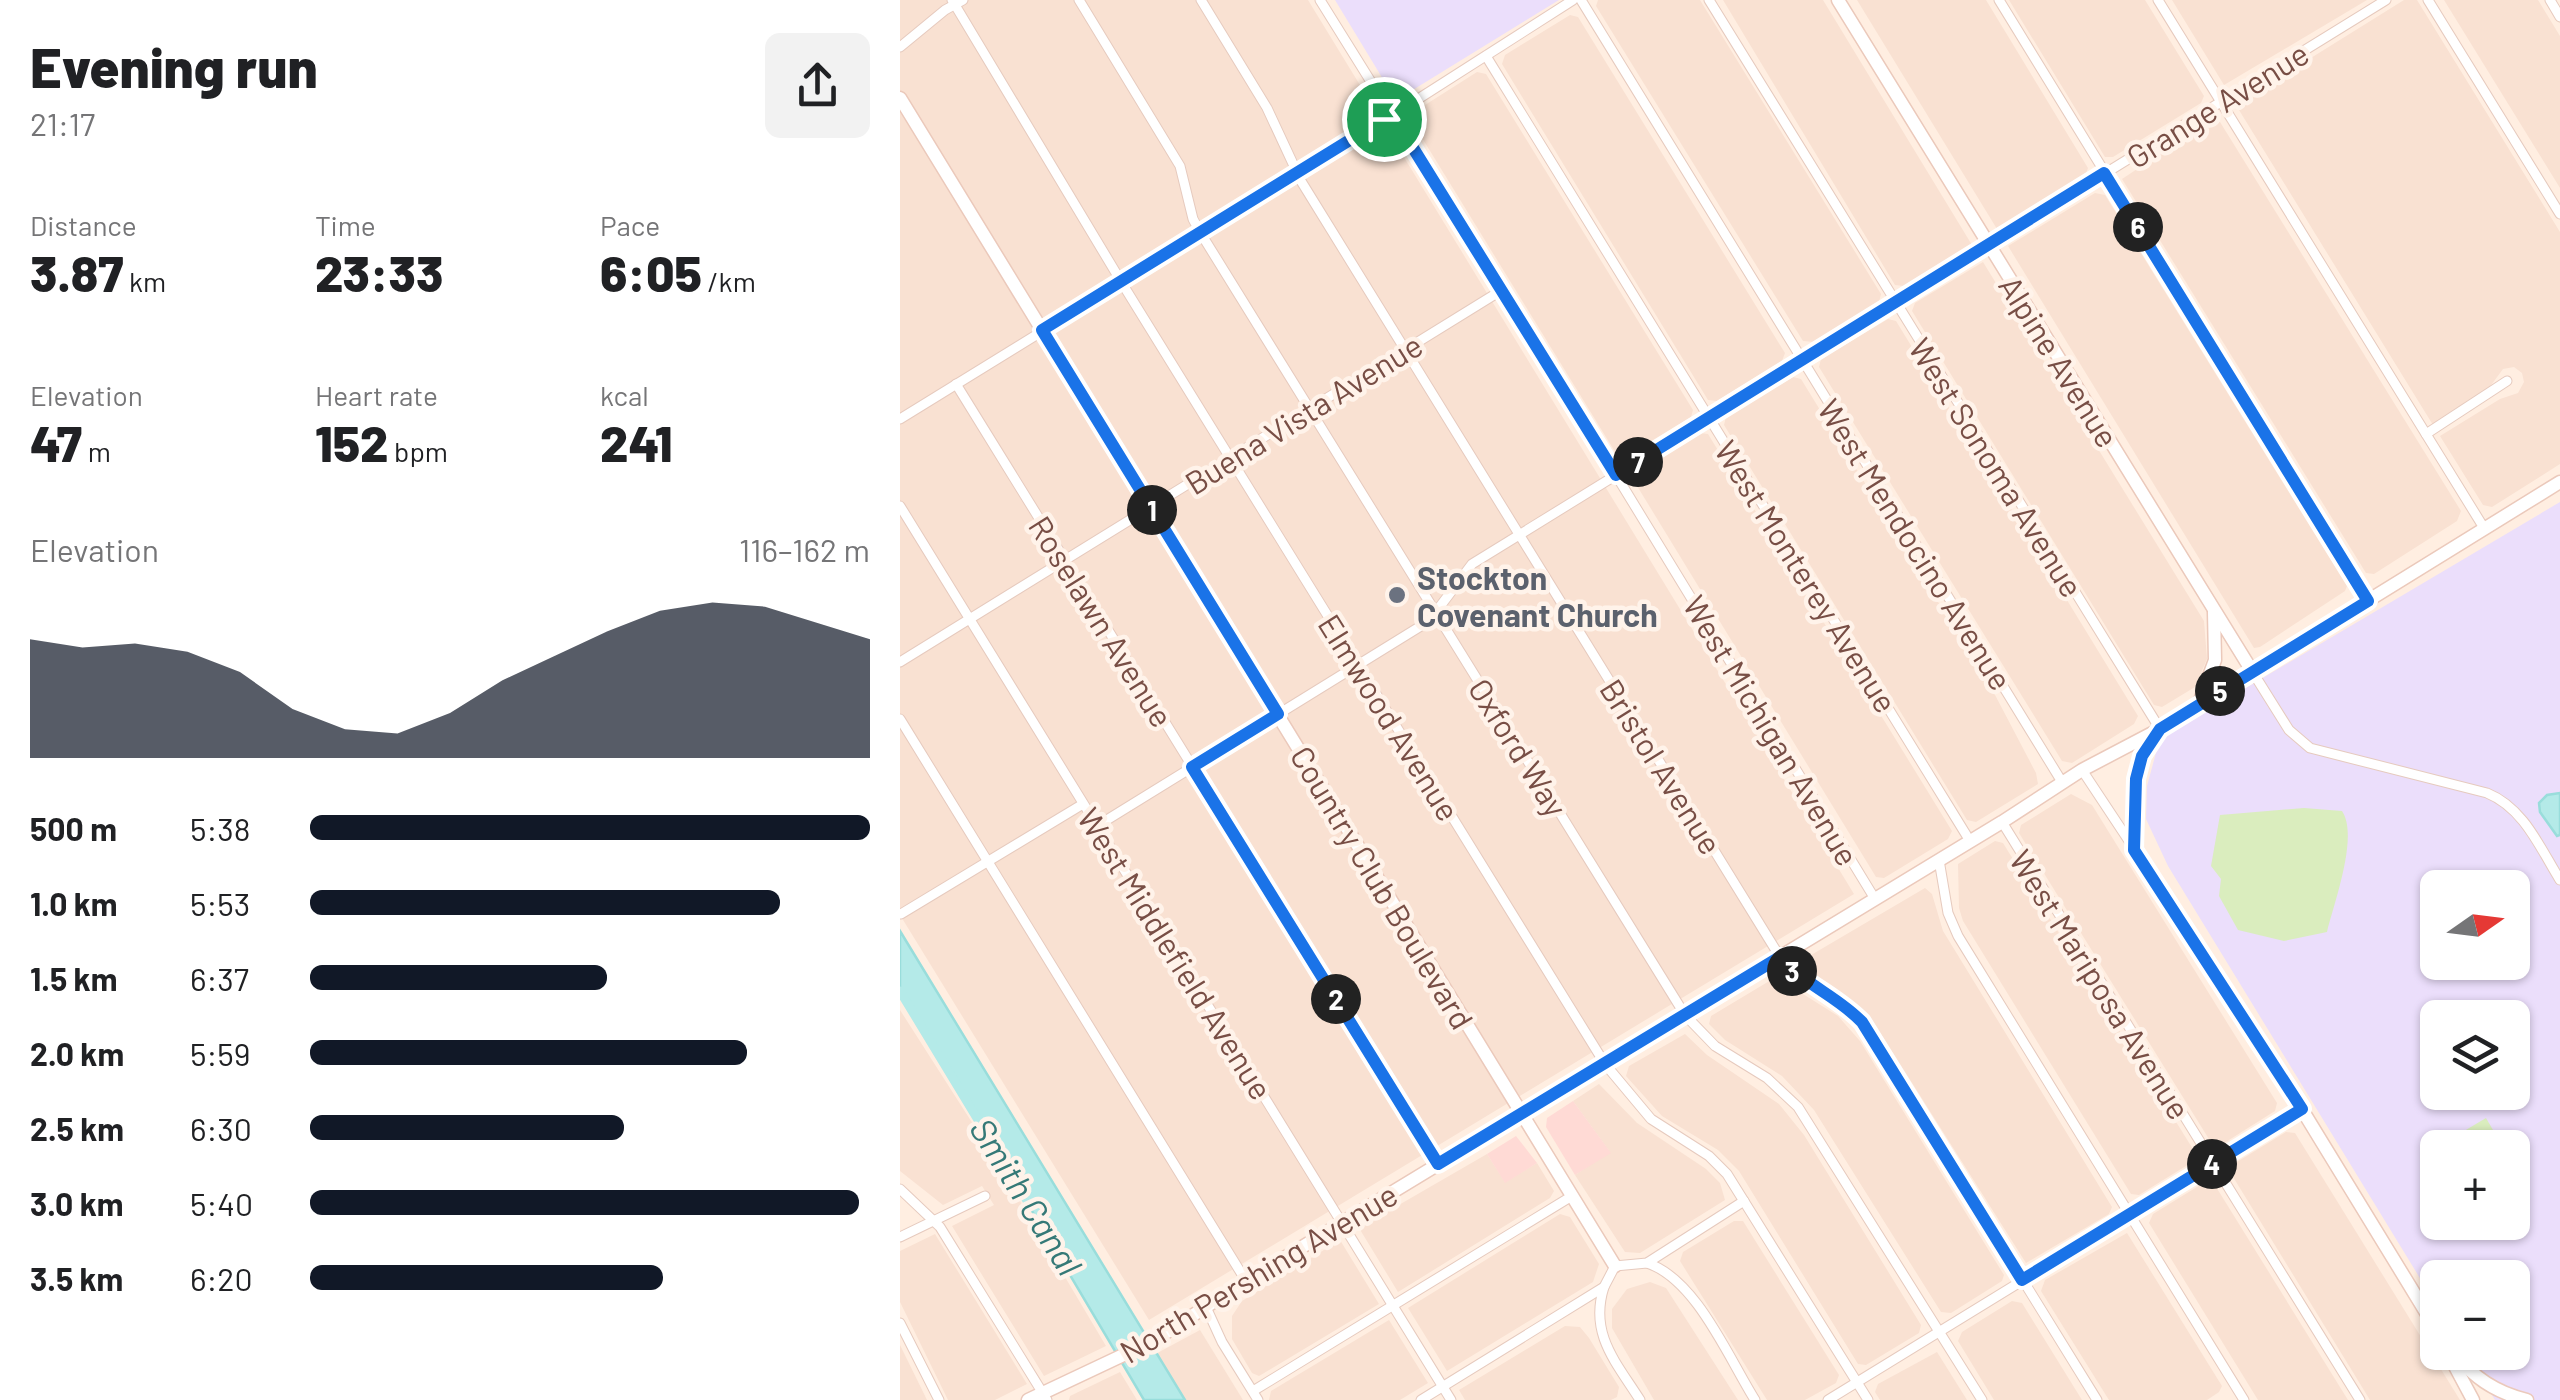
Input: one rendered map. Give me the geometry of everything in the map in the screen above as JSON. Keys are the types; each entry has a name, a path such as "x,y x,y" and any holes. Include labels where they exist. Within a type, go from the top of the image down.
{"street":[{"name":"Oxford Way","path":"1079,0 1180,166 1200,232 1685,1015 1714,1046 1766,1078 1798,1107 1982,1400"},
{"name":"Bristol Avenue","path":"1201,0 1267,108 1296,173 1780,957 1809,985 1842,1004 1862,1022 2097,1400"},
{"name":"West Michigan Avenue","path":"1320,0 1875,899"},
{"path":"900,419 1577,0"},
{"name":"West Mendocino Avenue","path":"1577,0 2062,782"},
{"name":"West Sonoma Avenue","path":"1709,0 2160,729"},
{"name":"Alpine Avenue","path":"1838,0 2252,671"},
{"path":"1999,0 2368,601"},
{"path":"2158,0 2484,528"},
{"name":"Grange Avenue","path":"1097,826 1428,621 1472,564 2386,0"},
{"path":"2428,0 2560,214"},
{"path":"2550,0 2560,16"},
{"path":"900,47 956,2"},
{"name":"Elmwood Avenue","path":"956,2 1230,458 1605,1064 1650,1119 1721,1167 1868,1400"},
{"name":"West Monterey Avenue","path":"1486,56 1970,841"},
{"name":"Country Club Boulevard","path":"900,98 1615,1266"},
{"name":"Buena Vista Avenue","path":"900,662 1502,290"},
{"path":"2426,434 2508,381"},
{"name":"Roselawn Avenue","path":"956,384 1438,1164"},
{"name":"North Pershing Avenue","path":"1028,1400 1045,1396 1153,1342 1246,1281 2062,782 2198,706 2559,482"},
{"name":"West Middlefield Avenue","path":"900,506 1451,1400"},
{"path":"2198,706 2215,660 2214,609"},
{"path":"2252,671 2289,730 2310,748 2487,793 2504,801 2521,817 2560,880"},
{"path":"900,720 1246,1281"},
{"path":"2134,850 2136,779 2142,756 2160,729"},
{"path":"2082,770 2302,1109 2420,1304"},
{"path":"902,914 1083,804"},
{"name":"West Mariposa Avenue","path":"2002,822 2360,1400"},
{"path":"1938,860 1953,927 2242,1396 2228,1400"},
{"path":"1828,1400 2302,1109"},
{"path":"900,1189 934,1220 1045,1396"},
{"path":"900,1238 985,1196"},
{"path":"1206,1306 1222,1342 1256,1396 1572,1196"},
{"path":"1647,1263 1744,1201"},
{"path":"1625,1400 1638,1397 1606,1346 1598,1306 1615,1266 1647,1263 1686,1288 1755,1400"},
{"path":"1422,1400 1604,1287"},
{"path":"900,1323 939,1400"},
{"path":"2459,1370 2473,1400"},
{"path":"2470,1370 2478,1378 2527,1400"}],"shaded area":[{"path":"900,0 1308,0 1854,894 1149,1320 900,915"},
{"path":"1335,0 1559,0 1403,96 1392,94"},
{"path":"1598,0 1700,0 1881,294 1879,302 1814,342 1803,341 1596,6"},
{"path":"1723,0 1823,0 1972,245 1904,286 1895,285"},
{"path":"1857,0 1986,0 2088,168 2085,176 1997,229"},
{"path":"2009,0 2145,0 2204,96 2201,103 2113,157 2105,157"},
{"path":"2172,0 2367,0 2224,85"},
{"path":"2404,0 2417,0 2560,232 2560,464 2492,507 2483,505 2440,436 2500,399 2518,393 2524,382 2522,373 2514,367 2503,369 2486,392 2433,425 2239,110 2242,101"},
{"path":"2444,0 2538,0 2560,36 2560,188"},
{"path":"1570,15 1578,17 1785,353 1782,361 1717,401 1708,400 1502,64 1505,55"},
{"path":"1477,72 1486,74 1693,410 1691,417 1625,457 1617,455 1411,120 1414,112"},
{"path":"2211,120 2220,122 2461,511 2457,521 2374,574 2366,573 2122,179"},
{"path":"2095,193 2105,195 2347,586 2260,647 2254,648 2008,246"},
{"path":"1983,262 2204,621 2207,659 2195,687 2162,707 2154,705 1912,311 1915,303"},
{"path":"1888,319 1896,321 2138,716 2134,724 2072,763 2062,761 1819,367 1821,359"},
{"path":"1793,377 1801,379 1994,693 2036,773 2038,784 1976,822 1967,820 1724,425 1726,417"},
{"path":"1700,433 1708,434 1952,831 1948,839 1884,878 1876,877 1634,481 1637,473"},
{"path":"2560,502 2560,1400 2495,1400 2476,1370 2530,1370 2530,1260 2420,1260 2420,1278 2168,866 2146,819 2147,786 2157,749 2168,734"},
{"path":"2071,794 2092,805 2277,1103 2275,1111 2221,1145 2212,1144 2019,833 2021,825"},
{"path":"1995,841 2003,843 2196,1154 2194,1161 2139,1195 2131,1194 1963,921 1958,864"},
{"path":"1925,888 1932,894 1943,931 2112,1207 2109,1214 2026,1263 1869,1015 1803,966 1806,958"},
{"path":"1776,977 1838,1016 1860,1041 2004,1275 2002,1281 1951,1313 1941,1312 1814,1110 1782,1076 1725,1040 1709,1024 1711,1016"},
{"path":"900,1010 989,1149 1106,1346 1044,1376 952,1226 994,1205 982,1186 943,1205 900,1171"},
{"path":"1685,1034 1707,1055 1779,1104 1804,1135 1921,1325 1919,1333 1866,1365 1858,1364 1739,1171 1718,1150 1662,1116 1626,1076 1629,1066"},
{"path":"1599,1084 1637,1123 1706,1169 1720,1183 1725,1200 1640,1253 1625,1252 1575,1175 1610,1152 1573,1101"},
{"path":"1573,1101 1611,1153 1575,1175 1546,1127 1547,1118"},
{"path":"2286,1132 2295,1133 2420,1335 2420,1370 2441,1370 2460,1400 2370,1400 2230,1172 2232,1165"},
{"path":"1516,1136 1537,1163 1505,1183 1487,1154"},
{"path":"1487,1154 1505,1182 1537,1163 1554,1191 1550,1198 1398,1292 1359,1228"},
{"path":"2205,1182 2213,1182 2348,1400 2258,1400 2149,1223 2153,1214"},
{"path":"1560,1214 1570,1217 1599,1264 1593,1282 1447,1371 1408,1308"},
{"path":"1734,1221 1743,1221 1839,1375 1836,1383 1805,1400 1767,1400 1680,1261 1683,1252"},
{"path":"2127,1233 2222,1386 2207,1400 2109,1400 2041,1291 2045,1280"},
{"path":"935,1234 1027,1384 995,1400 948,1400 900,1302 900,1251"},
{"path":"1340,1240 1379,1304 1259,1376 1252,1373 1232,1339 1232,1316 1242,1301"},
{"path":"1650,1282 1666,1288 1738,1400 1654,1400 1612,1328 1612,1309 1627,1289"},
{"path":"2012,1301 2022,1303 2082,1400 1994,1400 1958,1341 1962,1332"},
{"path":"1389,1320 1428,1383 1400,1400 1269,1400 1271,1391"},
{"path":"1565,1326 1580,1327 1589,1338 1619,1387 1617,1397 1465,1400 1459,1390"},
{"path":"1200,1330 1243,1400 1176,1400 1150,1357"},
{"path":"900,1345 927,1400 900,1400"},
{"path":"1937,1352 1967,1400 1880,1400 1875,1392 1878,1384"},
{"path":"1120,1372 1137,1400 1069,1400 1070,1396"}],"green space":[{"path":"2304,808 2342,811 2347,822 2344,870 2327,932 2284,941 2238,930 2219,896 2221,879 2211,866 2220,815"},
{"path":"2486,1118 2493,1130 2466,1130"}],"water":[{"path":"2560,793 2557,836 2540,812 2539,803 2547,795"},
{"path":"900,931 1185,1400 1144,1400 900,988"}],"waterway":[{"name":"Smith Canal","path":"900,991 1029,1204"}],"place":[{"name":"Stockton Covenant Church","path":"1397,595"}],"route":[{"path":"1392,114 1616,475 2104,173 2368,601 2160,729 2142,756 2136,779 2134,850 2302,1109 2022,1280 1862,1022 1842,1004 1809,985 1780,957 1438,1164 1192,767 1278,714 1042,330 1384,119 1392,114"}]}
